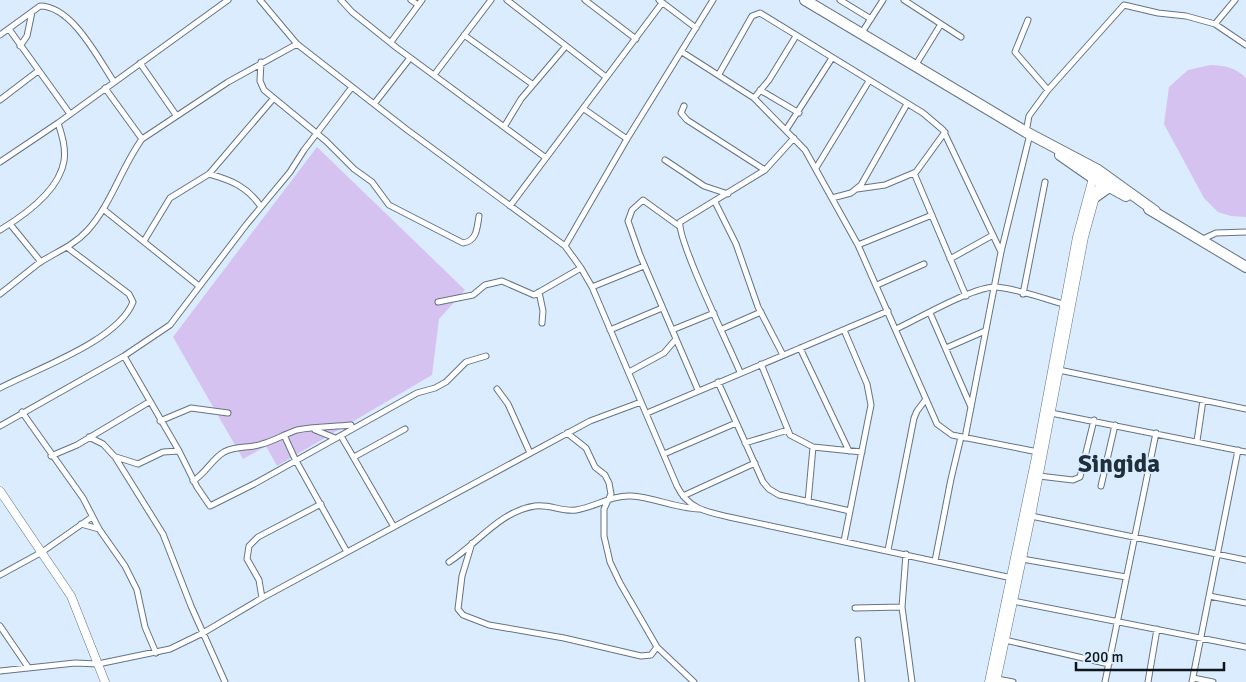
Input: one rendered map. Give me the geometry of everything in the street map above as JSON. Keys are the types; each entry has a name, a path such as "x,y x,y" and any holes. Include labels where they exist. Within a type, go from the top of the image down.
{"highway":[{"path":"805,0 1043,142 1102,181 1203,239 1246,267"},
{"path":"1095,197 1102,181"}],"main road":[{"path":"997,680 1013,601 1014,578 1022,559 1039,476 1040,453 1051,413 1059,370 1077,237 1102,181"},
{"path":"989,682 1014,578 1040,453 1067,305 1095,197"},
{"path":"0,491 71,596 105,682"}],"street":[{"path":"36,0 40,6"},
{"path":"0,162 58,123 228,0"},
{"path":"260,0 296,44 565,246 582,268 592,287 683,496 699,510"},
{"path":"341,0 352,12 410,58 546,158"},
{"path":"412,0 418,5"},
{"path":"390,42 422,0"},
{"path":"434,74 491,0"},
{"path":"506,0 606,77"},
{"path":"584,0 636,39"},
{"path":"565,246 627,138 713,0"},
{"path":"840,0 871,19"},
{"path":"861,34 883,0"},
{"path":"904,0 961,37"},
{"path":"1214,24 1235,0"},
{"path":"510,206 636,39 660,2 696,28"},
{"path":"935,561 951,478 971,408 985,331 996,287 1001,252 1028,133 1029,116 1048,90 1124,4 1158,13 1186,16 1214,24 1246,45"},
{"path":"0,35 40,6 50,6 64,14 114,82"},
{"path":"20,46 27,36 32,12"},
{"path":"719,74 756,14 760,13 907,104 932,120 944,132 1001,252"},
{"path":"1028,20 1016,52 1048,90"},
{"path":"915,66 941,24"},
{"path":"9,29 70,114"},
{"path":"464,35 532,84"},
{"path":"754,98 796,36"},
{"path":"0,294 41,262 68,248 87,232 103,209 132,153 142,139 176,115 262,62 296,44"},
{"path":"504,127 532,84 566,46"},
{"path":"682,52 754,98 794,138 816,168 858,245 937,424 943,430 963,437 1040,453"},
{"path":"374,104 410,58"},
{"path":"786,130 799,113 832,58"},
{"path":"262,62 260,81 264,90 354,169 372,182 389,205 463,243 472,240 476,234 479,216"},
{"path":"140,63 176,115"},
{"path":"0,100 38,71"},
{"path":"816,168 869,81"},
{"path":"0,426 124,356 170,324 290,172 352,87"},
{"path":"106,88 142,139"},
{"path":"760,90 799,113"},
{"path":"144,240 170,198 208,174 273,99"},
{"path":"857,189 907,104"},
{"path":"684,106 681,113 687,120 765,170"},
{"path":"584,109 627,138"},
{"path":"0,230 45,196 61,174 64,153 58,123"},
{"path":"832,198 857,189 886,185 914,173 944,132"},
{"path":"679,226 683,220 765,170 794,138"},
{"path":"665,160 711,190 728,194"},
{"path":"914,173 966,296"},
{"path":"208,174 227,178 243,187 261,207"},
{"path":"1023,294 1045,182"},
{"path":"698,390 644,266 628,221 637,204 646,201 679,226 693,266 740,372"},
{"path":"715,202 736,244 761,312 783,355"},
{"path":"103,209 199,286"},
{"path":"858,245 932,214"},
{"path":"10,224 41,262"},
{"path":"1203,239 1216,233 1246,232"},
{"path":"950,258 993,235"},
{"path":"0,388 104,335 122,321 130,311 133,302 129,294 68,248"},
{"path":"877,286 924,264"},
{"path":"592,287 644,266"},
{"path":"438,302 473,295 485,285 502,281 532,296 582,268"},
{"path":"896,329 966,296 996,287 1067,305"},
{"path":"539,292 543,310 542,324"},
{"path":"610,330 662,308"},
{"path":"647,413 740,372 888,311"},
{"path":"722,329 761,312"},
{"path":"672,330 714,313"},
{"path":"930,314 971,408"},
{"path":"844,330 871,396 872,406 844,541"},
{"path":"946,348 985,331"},
{"path":"629,372 664,353 676,339"},
{"path":"800,348 849,451"},
{"path":"124,356 179,451 206,504 213,506 417,392 441,385 470,359 486,356"},
{"path":"761,364 788,430 798,440 813,447 862,452"},
{"path":"1059,370 1246,409"},
{"path":"718,382 745,443 769,489 779,495 850,511"},
{"path":"498,389 508,404 530,454"},
{"path":"888,550 914,418 917,410 926,399"},
{"path":"1197,442 1204,400"},
{"path":"51,456 70,449 149,402"},
{"path":"0,671 75,663 98,664 170,650 204,633 262,598 567,433 613,411 642,402"},
{"path":"160,421 191,408 228,413"},
{"path":"22,412 51,456 83,498 99,529 131,578 139,600 145,627 156,653"},
{"path":"1051,413 1094,420 1246,452"},
{"path":"1039,476 1073,480 1080,477 1094,420"},
{"path":"664,454 736,423"},
{"path":"193,481 202,475 223,453 244,445 260,445 296,430 351,425"},
{"path":"1101,486 1115,425"},
{"path":"311,429 338,437 354,457 394,527"},
{"path":"354,457 404,429"},
{"path":"745,443 788,430"},
{"path":"567,433 586,448 596,467 607,479 611,494 605,507 603,521 608,556 629,600 657,647 694,682"},
{"path":"1105,682 1156,433"},
{"path":"284,435 295,459 347,552"},
{"path":"89,437 97,440 115,457 168,542 225,682"},
{"path":"808,502 813,447"},
{"path":"1213,682 1192,680 1238,450"},
{"path":"115,457 138,464 163,452 179,451"},
{"path":"683,496 755,463"},
{"path":"449,562 508,517 525,509 552,506 570,511 616,497 633,496 1014,578"},
{"path":"262,598 259,580 247,559 249,546 258,537 321,504"},
{"path":"1031,516 1246,560"},
{"path":"0,574 42,552 92,517"},
{"path":"81,524 99,529"},
{"path":"472,543 460,589 458,609 463,615 489,625 564,638 642,656 651,655 657,647"},
{"path":"906,554 902,607 912,682"},
{"path":"1022,559 1126,577"},
{"path":"1209,596 1246,603"},
{"path":"1013,601 1118,620 1246,647"},
{"path":"855,608 902,607"},
{"path":"0,626 28,668"},
{"path":"1148,682 1157,629"},
{"path":"858,640 862,682"},
{"path":"1005,640 1109,664"},
{"path":"997,680 1012,682"}],"shaded area":[{"path":"1210,65 1230,68 1246,78 1246,217 1231,216 1218,212 1204,198 1164,124 1169,87 1188,70"},
{"path":"317,147 465,290 439,319 432,375 277,466 266,446 243,459 173,337"}],"district":[{"name":"Singida","path":"1119,463"}]}
